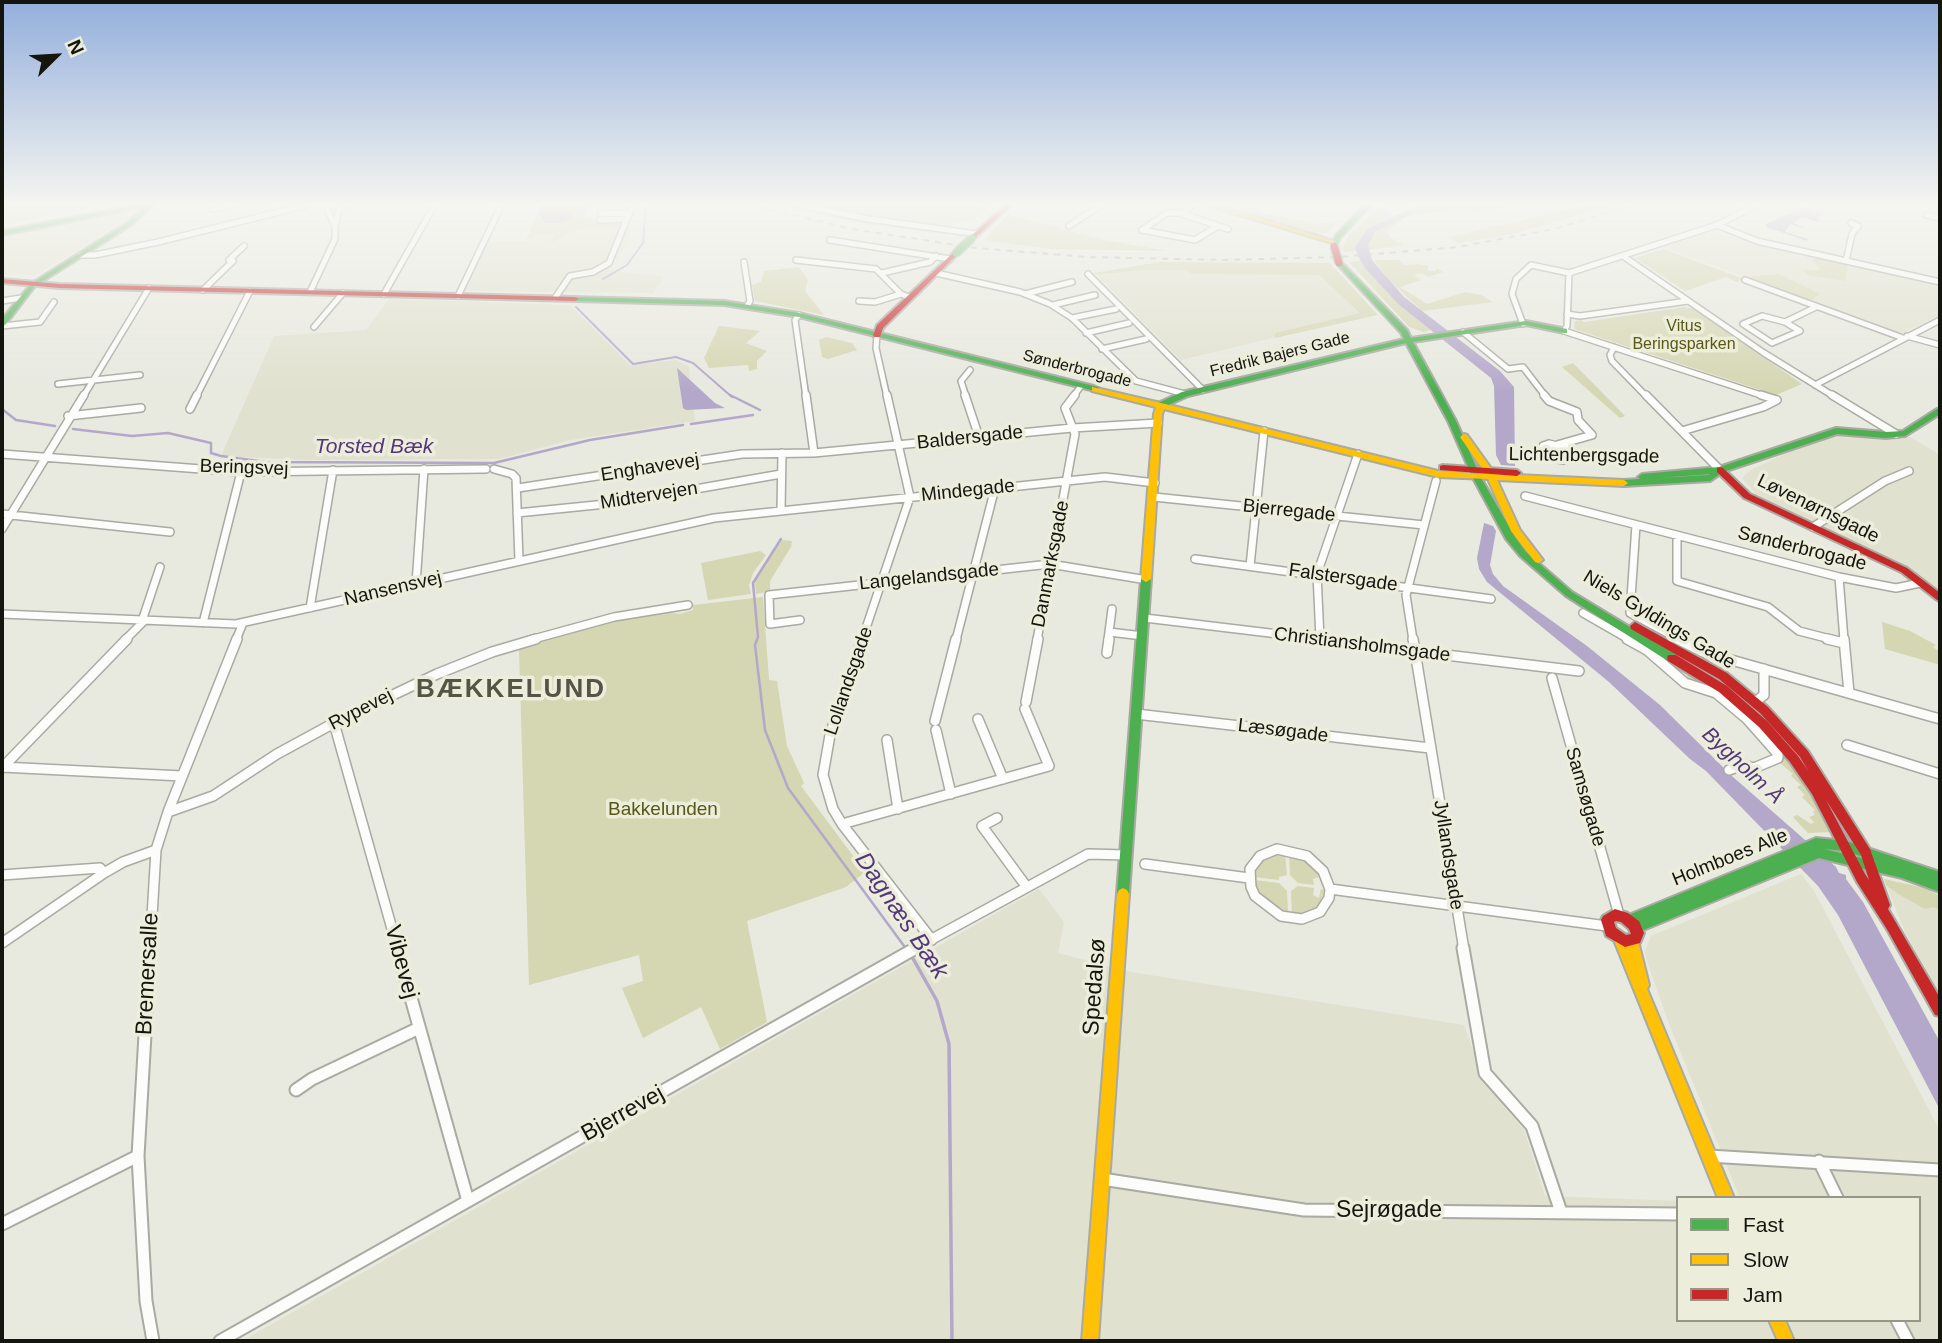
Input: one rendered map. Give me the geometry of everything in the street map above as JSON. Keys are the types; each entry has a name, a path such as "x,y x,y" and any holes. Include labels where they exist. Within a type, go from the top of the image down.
{"street":[{"path":"2,325 35,283 61,267"},
{"path":"202,290 227,267"},
{"path":"310,292 322,267"},
{"path":"384,294 399,267"},
{"path":"458,296 472,267"},
{"path":"558,298 570,276 593,272 602,267"},
{"path":"745,267 750,301 747,306"},
{"path":"863,267 882,273 905,295"},
{"path":"882,273 910,267"},
{"path":"910,497 877,350 877,335 880,327 905,295 942,267"},
{"path":"1342,267 1409,340 1452,421"},
{"path":"1523,324 1512,294 1520,273 1532,267"},
{"path":"1542,267 1569,273 1589,267"},
{"path":"1639,267 1815,385 1896,434 1905,433 1940,411"},
{"path":"1871,267 1940,282"},
{"path":"936,272 1026,294 1053,305 1072,318 1136,381 1185,394"},
{"path":"1569,273 1564,331 1777,400 1767,406 1682,431"},
{"path":"1088,274 1203,390"},
{"name":"Sønderbrogade","path":"2,280 71,286 697,301 747,306 799,316 1400,464 1476,474"},
{"path":"1745,281 1905,337 1940,345"},
{"path":"1026,294 1072,282"},
{"path":"2,529 68,416 149,288"},
{"path":"190,409 250,291"},
{"path":"314,327 342,293"},
{"path":"859,301 875,302 905,295"},
{"path":"1053,305 1095,295"},
{"path":"2,302 21,298"},
{"path":"1567,314 1580,316 1688,300"},
{"path":"2,325 40,322 54,302"},
{"path":"1785,323 1800,331 1772,344 1743,324 1762,316 1785,323 1816,307"},
{"path":"1072,318 1116,309"},
{"path":"799,316 796,320 814,453"},
{"path":"1815,385 1940,320"},
{"path":"1086,333 1129,323"},
{"name":"Fredrik Bajers Gade","path":"1161,405 1185,394 1409,340 1523,324 1542,325 1564,331"},
{"path":"1460,333 1508,369 1523,367 1549,401 1577,412 1578,420 1592,435 1558,445"},
{"path":"1102,349 1146,339"},
{"name":"Løvenørnsgade","path":"1614,347 1610,355 1612,361 1747,496 1903,570 1940,598"},
{"path":"970,370 961,381 979,437"},
{"path":"58,384 140,375"},
{"name":"Danmarksgade","path":"1003,779 1049,766 1025,705 1075,434 1065,408 1081,386"},
{"name":"Spedalsø","path":"1090,1341 1161,405"},
{"path":"68,416 141,408"},
{"name":"Niels Gyldings Gade","path":"1452,421 1476,474 1511,539 1546,577 1589,607 1692,668 1743,706 1784,747 1816,791 1852,861 1893,928"},
{"name":"Niels Gyldings Gade","path":"1452,421 1491,475 1516,531 1542,565 1611,613 1697,660 1755,702 1804,754 1866,853 1893,928"},
{"name":"Baldersgade","path":"782,453 814,453 1072,428 1158,423"},
{"path":"1250,566 1264,430"},
{"name":"Lichtenbergsgade","path":"1476,474 1638,478 1720,470 1841,430 1896,434"},
{"path":"781,511 782,453"},
{"name":"Enghavevej","path":"518,488 742,454 782,453"},
{"name":"Beringsvej","path":"2,454 241,472 490,469 512,474 518,488"},
{"path":"1320,639 1317,574 1358,454"},
{"path":"416,583 424,468"},
{"path":"310,608 333,470"},
{"path":"1813,527 1885,481 1909,471"},
{"path":"203,623 241,472"},
{"name":"Midtervejen","path":"517,513 615,503 780,474"},
{"name":"Mindegade","path":"781,511 1105,477 1155,483"},
{"name":"Jyllandsgade","path":"1436,481 1406,587 1483,1066 1494,1084 1519,1108 1532,1126 1561,1212"},
{"path":"518,488 519,561"},
{"path":"951,794 936,726 995,488"},
{"name":"Sønderbrogade","path":"1525,496 1839,577 1896,588 1920,583"},
{"name":"Lollandsgade","path":"910,497 825,753 823,775 826,791 842,824 929,942"},
{"name":"Bjerregade","path":"1154,497 1424,526"},
{"name":"Nansensvej","path":"2,614 243,623 696,521 781,511"},
{"path":"2,514 170,532"},
{"path":"1636,525 1630,613 1703,652 1940,719"},
{"path":"1676,536 1677,581 1768,607 1799,631 1844,643"},
{"name":"Falstersgade","path":"1195,559 1491,599"},
{"name":"Langelandsgade","path":"800,620 770,624 769,595 1050,564 1147,580"},
{"path":"2,767 143,621 160,567"},
{"path":"1546,577 1549,584 1583,613 1647,650 1685,683 1716,693 1747,719 1779,754 1777,758 1754,768 1743,765 1728,771"},
{"path":"1839,577 1849,693"},
{"name":"Rypevej","path":"168,812 213,796 277,754 334,723 437,674 517,643 614,617 688,605"},
{"path":"1107,653 1112,609"},
{"name":"Christiansholmsgade","path":"1145,618 1579,671"},
{"name":"Bremersalle","path":"153,1341 146,1301 138,1156 156,850 168,812 243,623"},
{"path":"1109,632 1143,636"},
{"path":"1692,668 1707,674 1743,700 1755,702 1764,692 1764,669"},
{"name":"Samsøgade","path":"1552,678 1628,921"},
{"name":"Læsøgade","path":"1136,714 1430,748"},
{"path":"842,824 1003,779 978,719"},
{"name":"Vibevej","path":"334,723 468,1201"},
{"path":"887,740 898,809"},
{"path":"1847,745 1940,774"},
{"path":"2,767 182,776"},
{"path":"997,818 982,826 1026,886"},
{"name":"Holmboes Alle","path":"1789,858 1810,844 1825,842 1846,846"},
{"path":"1846,846 1940,877"},
{"path":"2,943 104,873 123,862 156,850"},
{"path":"1268,851 1298,852 1316,863 1323,871 1330,889 1329,898 1320,912 1307,918 1290,918 1275,914 1262,904 1251,887 1249,878 1250,869 1260,856 1268,851"},
{"name":"Bjerrevej","path":"220,1341 1026,886 1088,853 1126,855"},
{"name":"Holmboes Alle","path":"1607,926 1609,917 1628,921 1789,858 1819,853 1852,861"},
{"path":"1852,861 1915,877 1940,887"},
{"path":"1145,864 1249,878"},
{"path":"2,876 100,868 104,873"},
{"path":"1330,889 1607,926 1626,940 1644,998 1725,1196"},
{"path":"1626,940 1637,937 1628,921"},
{"path":"1893,928 1940,1010"},
{"path":"296,1090 312,1079 419,1028"},
{"path":"2,1224 138,1156"},
{"path":"1709,1156 1940,1170"},
{"path":"1819,1161 1836,1196"},
{"name":"Sejrøgade","path":"1102,1179 1304,1210 1676,1214"},
{"path":"1778,1322 1786,1341"},
{"path":"1898,1322 1908,1341"}],"shaded area":[{"path":"2,267 50,267 35,276 2,274"},
{"path":"477,267 611,267 608,271 664,276 654,293 465,291"},
{"path":"1365,267 1378,267 1404,297 1500,371 1514,387 1515,466 1501,465 1496,455 1494,386 1491,378 1398,304"},
{"path":"1717,267 1860,267 1940,285 1940,315 1903,333"},
{"path":"1141,268 1323,272 1369,315 1181,360 1097,276"},
{"path":"389,299 570,305 630,365 676,360 689,367 695,421 570,440 499,459 307,460 221,456 274,336 366,330"},
{"path":"677,368 715,403 725,408 683,408"},
{"path":"1852,435 1883,440 1910,437 1940,455 1940,594 1910,568 1757,495 1742,478 1751,470 1793,450 1839,436"},
{"path":"1484,523 1493,526 1496,531 1490,565 1493,574 1503,586 1587,646 1660,705 1733,777 1836,867 1839,873 1846,875 1940,1042 1940,1110 1838,915 1818,886 1706,771 1609,682 1487,582 1479,569 1477,558"},
{"path":"1801,874 1814,891 1940,1131 1940,1341 242,1341 1039,889 1064,922 1058,953 1131,972 1464,1025 1484,1082 1524,1130 1545,1196 1676,1201 1676,1322 1921,1322 1921,1196 1739,1196 1668,1021 1647,961 1645,951 1651,936"},
{"path":"1886,885 1940,910 1940,994 1906,934"}],"green space":[{"path":"799,267 808,279 805,291 824,315 755,301 752,285 761,282 764,271"},
{"path":"1132,267 1333,267 1378,315 1275,338 1275,333 1360,313 1319,275 1192,274 1184,270 1094,273"},
{"path":"1353,267 1366,267 1398,304 1431,330 1424,332 1409,327"},
{"path":"1379,267 1428,267 1428,271 1436,271 1436,268 1443,272 1428,277 1421,273 1414,275 1421,280 1400,287 1427,304 1465,292 1481,295 1493,302 1422,311 1389,280"},
{"path":"1648,267 1711,267 1744,279 1737,282 1726,277 1685,291"},
{"path":"1818,267 1848,267 1845,281 1808,275 1802,270 1821,270"},
{"path":"1779,274 1820,294 1810,301 1748,277"},
{"name":"Vitus Beringsparken","path":"1684,307 1694,309 1802,384 1776,395 1574,329 1575,321 1584,322"},
{"path":"719,326 760,331 746,343 767,351 757,361 757,369 749,371 748,365 709,368 704,358"},
{"path":"826,337 852,343 857,350 828,359 822,357 819,340"},
{"path":"1573,363 1625,416 1620,418 1562,367"},
{"path":"782,540 792,541 791,547 770,581 770,591 756,594 755,581"},
{"path":"760,551 766,555 753,573 749,585 751,594 708,600 701,563"},
{"name":"Bakkelunden","path":"763,597 769,680 777,681 787,746 804,783 801,786 865,872 846,887 747,921 767,1022 720,1049 701,1007 643,1038 622,988 643,981 639,955 529,985 519,649 584,628 634,616 663,612 680,614 693,610 693,605"},
{"path":"1882,622 1910,631 1936,645 1933,647 1940,652 1940,663 1885,649"},
{"path":"1646,642 1691,669 1751,715 1798,771 1831,832 1808,833 1793,817 1797,815 1811,824 1814,822 1809,817 1815,815 1815,810 1802,797 1805,795 1797,787 1801,785 1791,776 1793,774 1780,763 1785,757 1774,744 1710,685 1684,677 1689,675"},
{"path":"1285,853 1287,875 1279,877 1279,880 1254,877 1257,864"},
{"path":"1289,854 1306,860 1318,871 1325,886 1322,886 1319,877 1313,879 1314,885 1298,883 1290,875"},
{"path":"1884,879 1925,888 1940,896 1940,910 1933,907 1925,909 1886,885"},
{"path":"1254,880 1279,883 1287,891 1288,913 1282,913 1259,896"},
{"path":"1298,886 1314,888 1313,895 1319,898 1321,889 1324,890 1320,904 1310,912 1292,914 1291,891"}],"waterway":[{"name":"Dagnæs Bæk","path":"603,279 624,267"},
{"path":"576,307 633,364 676,357 693,363 732,397"},
{"name":"Dagnæs Bæk","path":"730,395 760,410"},
{"name":"Torsted Bæk","path":"2,409 16,420 55,426"},
{"name":"Torsted Bæk","path":"691,424 753,415"},
{"name":"Torsted Bæk","path":"73,429 132,436 168,433 211,443 211,453 221,456 266,462 494,463 590,440 683,425"},
{"name":"Dagnæs Bæk","path":"781,539 753,583 758,637 755,645 765,730 788,788 907,950"},
{"name":"Dagnæs Bæk","path":"911,955 937,1001 949,1044 952,1341"}],"traffic: fast":[{"path":"2,323 33,285 62,267"},
{"path":"1342,267 1404,332 1452,421 1477,478 1511,539 1523,554 1569,594 1672,658"},
{"path":"575,299 724,303 799,315 1095,389"},
{"path":"1161,405 1185,394 1419,338 1526,323 1564,331"},
{"path":"1642,477 1720,470 1836,431 1886,435 1905,433 1940,411"},
{"path":"1624,483 1710,478 1720,470"},
{"path":"1123,894 1146,579"},
{"path":"1630,920 1816,843 1846,846 1940,877"},
{"path":"1636,927 1819,853 1903,873 1940,887"}],"traffic: slow":[{"path":"1095,389 1438,474 1624,483"},
{"path":"1146,579 1158,414 1161,405"},
{"path":"1464,437 1489,471 1516,531 1538,560"},
{"path":"1090,1341 1123,894"},
{"path":"1620,940 1725,1196"},
{"path":"1632,941 1642,985"},
{"path":"1778,1322 1786,1341"}],"traffic: jam":[{"path":"877,335 880,327 942,267"},
{"path":"2,281 60,286 575,299"},
{"path":"1443,468 1517,473"},
{"path":"1720,470 1747,496 1904,570 1940,598"},
{"path":"1635,626 1723,676 1764,710 1788,735 1804,754 1866,853 1884,905"},
{"path":"1672,658 1723,689 1763,724 1794,759 1816,791 1861,878 1893,927 1940,1010"},
{"path":"1615,915 1624,917 1634,925 1638,933 1635,939 1625,941 1611,932 1607,920 1615,915"}],"district":[{"name":"BÆKKELUND","path":"511,690"}],"water label":[{"name":"Bygholm Å","path":"1742,766"}]}
